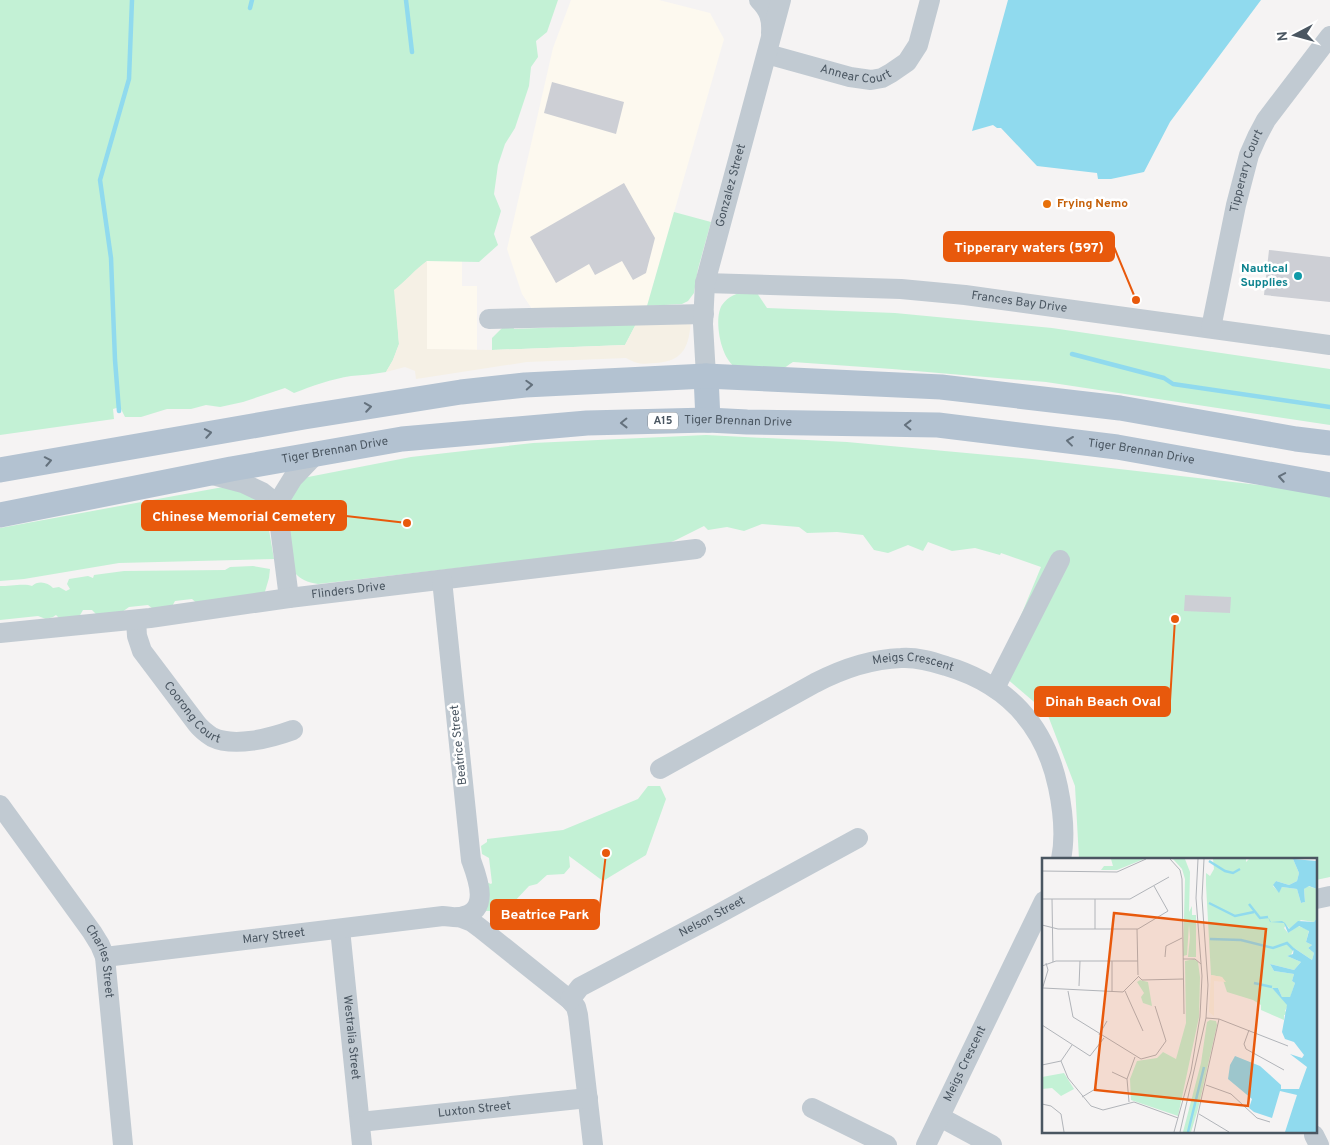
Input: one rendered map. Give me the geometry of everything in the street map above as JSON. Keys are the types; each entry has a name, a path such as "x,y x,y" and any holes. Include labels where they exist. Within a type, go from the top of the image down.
{"main road":[{"path":"706,376 708,420"},
{"path":"0,470 304,417 461,392 525,385 706,376 941,387 1120,408 1296,439 1330,443"},
{"name":"Tiger Brennan Drive","path":"0,515 207,474 402,440 586,424 708,420 938,425 1117,447 1330,485"},
{"path":"1249,431 1268,442 1330,451"}],"street":[{"path":"759,0 770,14 772,23 769,47"},
{"name":"Gonzalez Street","path":"706,376 705,283 781,0"},
{"name":"Annear Court","path":"769,47 850,77 871,80 882,78 907,62 918,45 930,0"},
{"name":"Tipperary Court","path":"1211,328 1242,178 1249,155 1266,120 1330,36"},
{"name":"Frances Bay Drive","path":"705,283 901,289 1330,345"},
{"path":"489,319 704,314"},
{"path":"289,598 277,504 292,478 315,455"},
{"path":"207,474 243,483 262,492 277,504"},
{"name":"Flinders Drive","path":"0,633 136,620 289,598 696,548"},
{"path":"995,688 1060,560"},
{"name":"Beatrice Street","path":"442,580 471,860 466,915"},
{"name":"Coorong Court","path":"136,620 142,651 205,733 221,740 242,742 275,736 293,730"},
{"name":"Meigs Crescent","path":"660,769 832,674 849,667 902,658 930,661 975,676 995,688 1011,701 1034,728 1047,752 1055,773 1064,827 1060,858"},
{"name":"Charles Street","path":"0,805 92,932 105,957 124,1145"},
{"name":"Nelson Street","path":"570,1000 580,987 858,838"},
{"name":"Meigs Crescent","path":"926,1145 1042,905"},
{"path":"466,915 570,1000 576,1007 592,1145"},
{"name":"Mary Street","path":"105,957 466,915"},
{"name":"Westralia Street","path":"340,929 362,1145"},
{"name":"Luxton Street","path":"360,1122 588,1098"},
{"path":"812,1108 887,1145"},
{"path":"940,1117 992,1145"}],"shaded area":[{"path":"571,0 659,0 710,13 724,39 647,306 532,309 522,294 507,249 553,48"},
{"path":"427,261 462,261 462,286 477,286 477,350 426,349"}],"green space":[{"path":"0,0 558,0 547,32 536,41 538,57 531,67 529,86 515,128 505,144 498,165 494,194 501,211 494,234 498,245 479,262 427,261 395,290 399,344 386,372 337,379 294,393 285,388 243,402 220,407 206,405 191,409 167,409 141,417 125,417 120,407 113,409 114,419 0,435"},
{"path":"674,212 711,222 698,269 694,293 688,301 682,304 647,306"},
{"path":"748,290 755,290 767,308 895,313 1052,328 1330,369 1330,425 1046,382 793,362 780,370 737,368 731,364 723,349 718,320 719,311 727,299"},
{"path":"507,323 513,324 514,329 636,324 625,345 492,350 492,338"},
{"path":"706,435 847,442 1032,459 1330,493 1330,877 1318,880 1318,858 1079,858 1075,786 1047,713 998,671 1041,567 1001,553 1000,555 975,548 952,551 928,542 923,551 908,545 888,553 874,550 863,535 837,532 807,533 799,527 762,524 744,531 727,527 708,530 704,526 666,544 318,584 304,580 294,572 283,512 303,478 411,457 533,443"},
{"path":"223,487 246,491 264,501 274,559 119,563 24,579 0,581 0,528"},
{"path":"253,566 270,569 264,595 201,607 192,599 175,601 170,610 157,612 148,605 129,607 122,612 98,616 92,610 83,610 79,617 60,619 56,615 46,619 38,616 0,620 0,586 32,586 37,583 43,583 66,591 70,589 67,584 69,579 88,576 93,578 94,575 124,571 225,570 230,567"},
{"path":"648,786 660,786 666,799 646,855 603,881 569,856 570,867 564,874 547,875 537,884 529,886 497,920 496,915 492,911 481,911 486,882 492,883 489,858 482,854 481,846 487,842 487,839 563,830 638,799"}],"sand":[{"path":"427,261 427,349 492,350 625,345 636,324 691,320 687,344 684,350 673,359 656,363 640,364 626,358 527,362 416,379 415,371 405,367 386,372 399,344 394,290"}],"water":[{"path":"1008,0 1261,0 1170,122 1144,172 1111,179 1098,179 1097,173 1037,166 1001,128 993,125 972,131"}],"building":[{"path":"552,82 624,102 616,134 544,113"},
{"path":"624,183 655,238 646,273 633,280 622,261 595,275 589,264 556,283 530,237"},
{"name":"Nautical Supplies","path":"1269,250 1330,257 1330,302 1264,295"},
{"path":"1185,595 1231,597 1230,613 1184,611"}],"waterway":[{"path":"119,411 111,258 100,180 129,79 132,0"},
{"path":"250,8 252,0"},
{"path":"406,0 412,52"},
{"path":"1072,354 1164,378 1173,384 1330,407"}],"place":[{"name":"Frying Nemo","path":"1047,204"},
{"name":"Nautical Supplies","path":"1298,276"},
{"name":"Tipperary waters (597)","path":"1136,300"},
{"name":"Chinese Memorial Cemetery","path":"407,523"},
{"name":"Dinah Beach Oval","path":"1175,619"},
{"name":"Beatrice Park","path":"606,853"}]}
